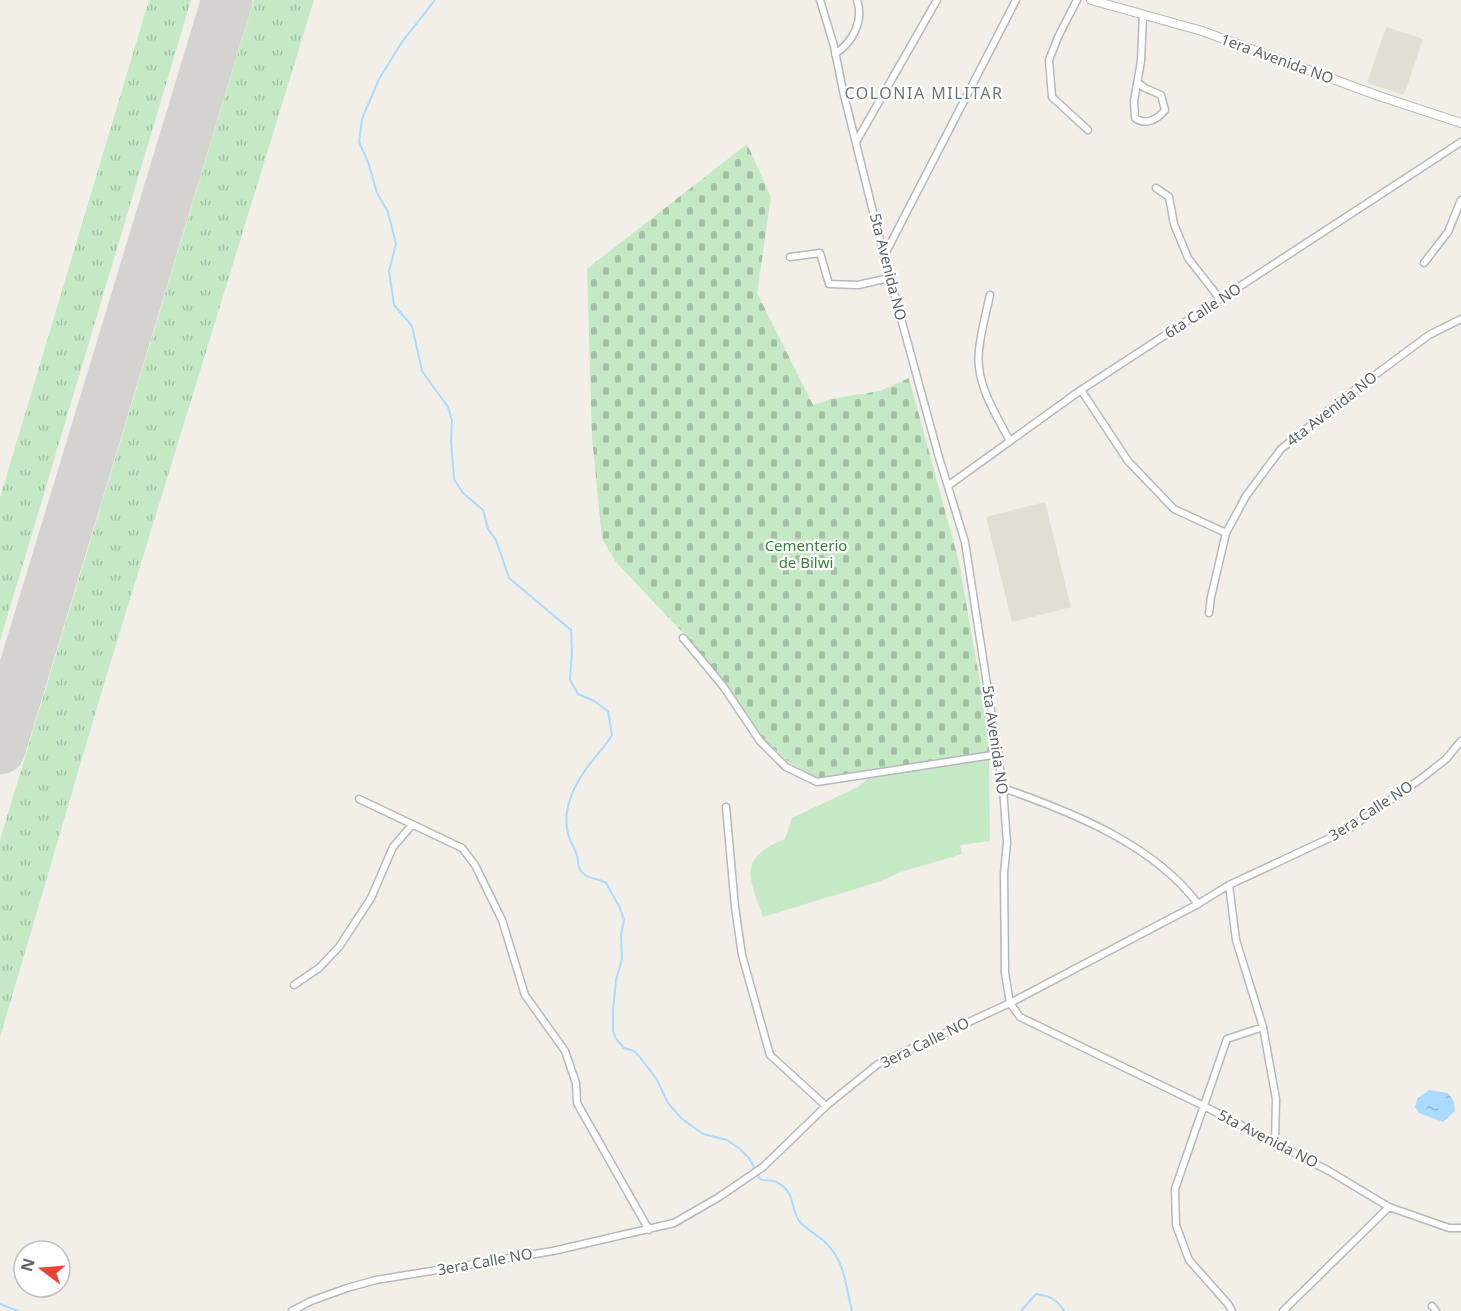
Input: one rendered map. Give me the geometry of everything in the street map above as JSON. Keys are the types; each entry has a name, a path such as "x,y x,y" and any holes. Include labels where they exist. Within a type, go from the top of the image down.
{"street":[{"name":"5ta Avenida NO","path":"820,0 884,256 966,542 1004,788 1007,843 1005,973 1010,1003 1020,1017 1204,1106 1329,1171 1389,1207 1449,1228 1461,1228"},
{"path":"835,54 847,46 854,34 861,11 857,0"},
{"path":"855,142 937,0"},
{"path":"884,256 1016,0"},
{"path":"1077,0 1049,60 1052,97 1088,130"},
{"name":"1era Avenida NO","path":"1091,0 1202,31 1379,96 1461,123"},
{"path":"1138,83 1161,95 1165,110 1160,117 1143,122 1135,118 1134,101 1141,61 1143,15"},
{"name":"6ta Calle NO","path":"949,485 1081,390 1461,142"},
{"path":"1156,188 1169,197 1174,224 1188,258 1220,299"},
{"path":"1424,262 1448,231 1461,200"},
{"path":"790,257 820,253 830,284 858,285 890,278"},
{"path":"990,295 978,351 979,362 985,394 1010,441"},
{"name":"4ta Avenida NO","path":"1209,613 1226,533 1246,496 1281,449 1429,335 1461,319"},
{"path":"1081,390 1128,461 1174,508 1226,533"},
{"path":"683,638 723,686 760,741 786,767 817,782 999,754"},
{"name":"3era Calle NO","path":"292,1311 338,1291 373,1281 554,1251 674,1224 764,1167 826,1106 878,1064 1010,1003 1198,904 1229,885 1347,830 1422,778 1446,759 1461,741"},
{"path":"1004,788 1078,816 1107,832 1184,885 1198,904"},
{"path":"359,799 462,848 475,865 502,920 525,995 565,1051 576,1083 577,1103 649,1230"},
{"path":"726,807 735,907 742,955 770,1055 826,1106"},
{"path":"294,985 319,968 339,946 370,898 393,847 412,825"},
{"path":"1229,885 1236,940 1263,1028 1276,1099 1275,1143"},
{"path":"1232,1311 1189,1260 1176,1226 1175,1189 1227,1039 1263,1028"},
{"path":"1284,1311 1389,1207"}],"shaded area":[{"path":"1386,27 1423,39 1404,95 1367,83"},
{"path":"1045,502 1071,607 1012,622 986,517"}],"green space":[{"path":"149,0 191,0 0,641 0,498"},
{"path":"254,0 314,0 106,677 0,1037 0,840"},
{"name":"Cementerio de Bilwi","path":"747,144 771,197 757,293 813,405 831,399 880,391 909,378 959,562 992,751 818,779 790,763 764,739 687,637 616,562 602,539 592,437 587,269"},
{"path":"989,760 990,841 960,845 962,854 763,917 751,880 753,861 770,846 785,839 792,818 858,787 870,777 905,770"}],"water":[{"path":"1429,1090 1448,1093 1454,1102 1455,1111 1443,1122 1419,1113 1415,1107 1418,1098"}],"waterway":[{"path":"435,0 402,42 379,79 362,119 359,142 368,162 377,193 388,212 396,244 389,271 394,305 412,326 422,371 448,407 452,420 454,479 463,493 483,510 488,529 496,540 509,578 571,630 570,680 578,694 608,711 612,735 578,781 569,801 566,820 580,869 587,876 606,883 624,920 621,936 622,959 616,980 613,1010 613,1031 616,1039 624,1048 638,1055 656,1078 668,1103 682,1119 703,1134 727,1140 749,1158 760,1179 776,1182 788,1191 800,1222 826,1243 838,1258 852,1311"},
{"path":"1021,1311 1036,1294 1052,1299 1064,1311"},
{"path":"0,1304 18,1311"}],"runway":[{"path":"0,749 227,0"}],"district":[{"name":"COLONIA MILITAR","path":"924,93"}]}
